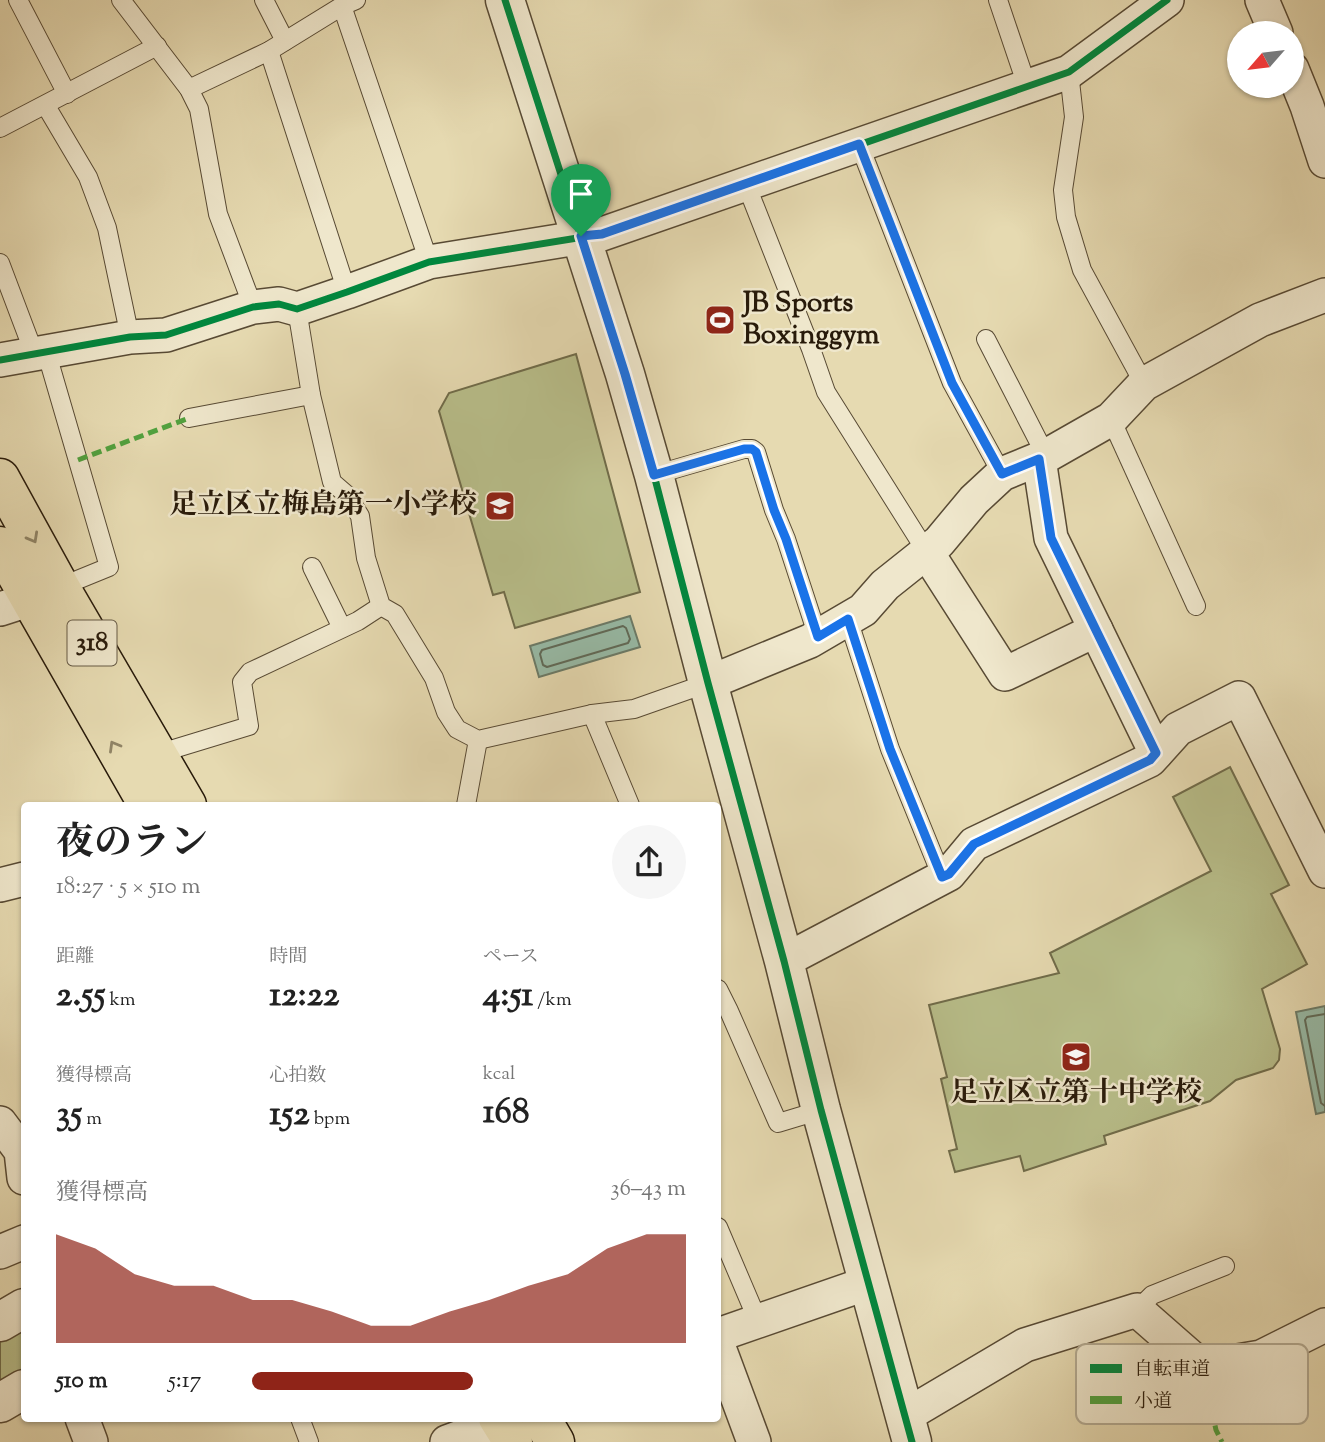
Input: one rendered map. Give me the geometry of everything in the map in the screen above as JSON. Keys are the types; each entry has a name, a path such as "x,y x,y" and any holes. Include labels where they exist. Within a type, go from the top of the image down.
{"main road":[{"name":"318","path":"0,478 30,598 157,754 185,802"},
{"name":"318","path":"0,547 146,802"},
{"path":"543,1422 555,1442"}],"street":[{"path":"505,0 625,374 654,475 784,961 821,1110 909,1429 1025,1345 1137,1311 1175,1344"},
{"path":"0,360 130,337 166,335 253,307 279,304 297,309 429,262 602,234 1069,72 1167,0"},
{"path":"1262,0 1271,21"},
{"path":"1304,98 1325,161"},
{"path":"708,683 818,637 863,610 885,585 939,542 974,500 1002,474 1043,458 1111,419 1144,384 1260,320 1325,295"},
{"path":"1043,458 1051,538 1156,753"},
{"path":"926,551 1005,674 1096,630"},
{"path":"784,961 949,874 974,844 1150,760 1178,729 1239,698 1325,871"},
{"path":"0,885 21,880"},
{"path":"0,1252 21,1242"},
{"path":"721,1334 868,1283"},
{"path":"0,1322 21,1310"},
{"path":"1287,1344 1325,1325"},
{"path":"721,1353 754,1442"},
{"path":"0,1403 21,1391"},
{"path":"84,1422 91,1442"},
{"path":"447,1442 504,1427"}],"lane":[{"path":"18,0 67,94"},
{"path":"121,0 189,89 199,108 218,214 253,307"},
{"path":"264,0 285,41"},
{"path":"998,0 1027,86"},
{"path":"189,89 269,51 349,3 429,262"},
{"path":"0,128 157,46"},
{"path":"269,51 347,292"},
{"path":"1069,72 1074,117 1063,190 1066,217 1082,270 1144,384"},
{"path":"46,106 88,177 107,228 130,337"},
{"path":"859,144 952,383 1002,474"},
{"path":"746,184 826,392 926,551"},
{"path":"0,263 40,352 109,567 30,598"},
{"path":"297,309 311,395 332,482 346,495 360,516 366,558 381,606 395,614 434,678 446,712 457,730 478,740 592,715 634,709 708,683"},
{"path":"986,339 1043,458"},
{"path":"189,418 311,395"},
{"path":"1111,419 1196,606"},
{"path":"654,475 744,449 756,452 818,637"},
{"path":"312,567 342,628"},
{"path":"157,754 249,726 242,682 250,672 358,621 381,606"},
{"path":"848,619 890,749 942,877"},
{"path":"592,715 629,802"},
{"path":"467,802 478,740"},
{"path":"723,1014 778,1123 821,1110"},
{"path":"721,1234 758,1321"},
{"path":"1137,1311 1152,1295 1225,1266"},
{"path":"302,1422 309,1442"}],"shaded area":[{"path":"576,354 640,592 515,628 504,592 493,595 439,411 449,393"},
{"path":"1230,767 1289,885 1271,894 1307,964 1262,989 1280,1049 1279,1060 1273,1068 1236,1080 1210,1101 1104,1136 1106,1144 1024,1171 1020,1156 955,1172 949,1151 957,1149 941,1079 947,1077 929,1005 1059,973 1050,953 1211,871 1173,797"},
{"path":"21,1322 21,1374 0,1386 0,1333"}],"water":[{"path":"630,616 640,647 539,677 530,646"},
{"path":"1325,1006 1325,1112 1316,1114 1296,1012"}],"marked path":[{"path":"78,460 189,418"},
{"path":"1215,1424 1222,1442"}],"cycle path":[{"path":"505,0 625,374 654,475 784,961 821,1110 912,1442"},
{"path":"0,360 130,337 166,335 253,307 279,304 297,309 429,262 602,234 1069,72 1167,0"}],"place":[{"name":"JB Sports Boxinggym","path":"720,320"},
{"name":"足立区立梅島第一小学校","path":"500,506"},
{"name":"足立区立第十中学校","path":"1076,1057"}],"route":[{"path":"859,144 952,383 1002,474 1039,459 1051,538 1156,753 1150,760 974,844 949,874 942,877 890,749 848,619 818,637 756,452 744,449 654,475 581,236 602,234 859,144"}]}
